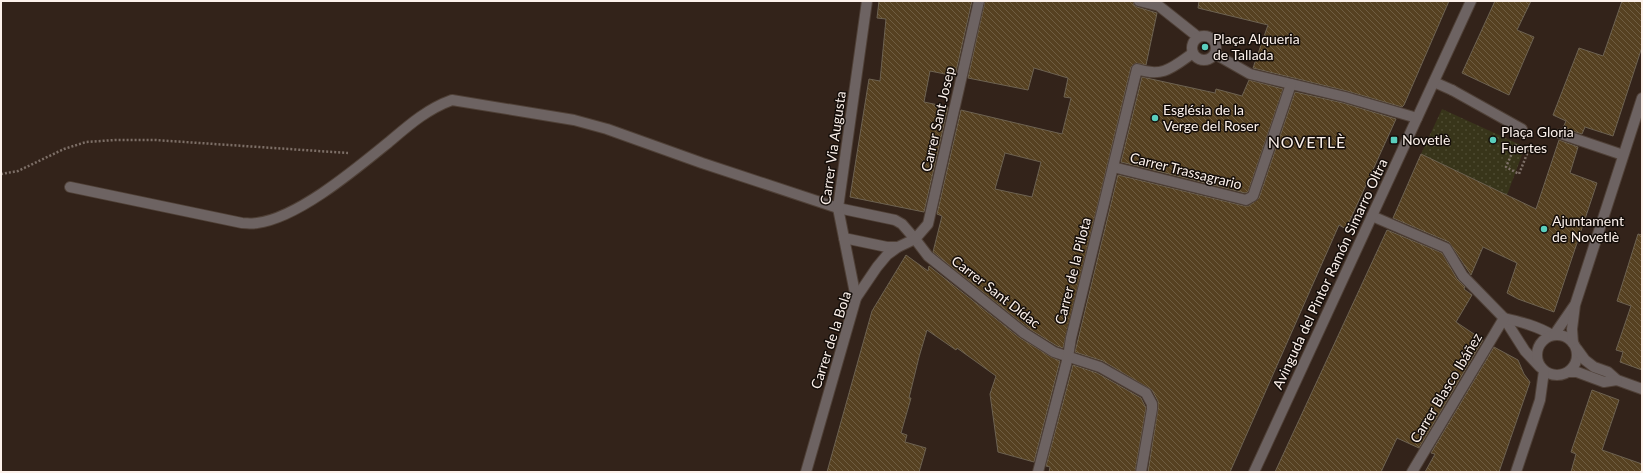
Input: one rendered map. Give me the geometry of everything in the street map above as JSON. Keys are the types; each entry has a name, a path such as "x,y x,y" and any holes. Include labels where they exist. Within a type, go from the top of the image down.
{"street":[{"name":"Carrer Via Augusta","path":"856,298 838,208 867,1"},
{"name":"Carrer Sant Josep","path":"915,239 928,224 931,213 979,1"},
{"path":"1139,1 1159,6 1198,37"},
{"name":"Avinguda del Pintor Ramón Simarro Oltra","path":"1254,472 1471,1"},
{"path":"1206,36 1211,38 1216,45 1215,54 1208,60 1198,59 1193,53 1192,43 1198,37 1206,36"},
{"name":"Carrer de la Pilota","path":"1038,472 1068,357 1071,338 1137,69 1145,72 1165,72 1193,53"},
{"path":"1215,54 1250,74 1386,108 1417,118"},
{"path":"1434,82 1452,90 1522,129"},
{"name":"Carrer Trassagrario","path":"1113,168 1246,200 1250,199 1253,196 1291,84"},
{"path":"1516,472 1540,400 1550,383 1557,377 1566,373 1576,362 1572,329 1575,304 1642,98"},
{"name":"Carrer Sant Dídac","path":"70,187 242,223 258,223 289,212 314,198 374,154 422,114 452,100 574,120 607,129 702,163 838,208 895,220 902,224 928,256 1024,333 1054,352 1100,368 1146,393 1152,404 1152,409 1141,472"},
{"path":"1561,134 1623,155"},
{"path":"1372,216 1446,248 1463,276 1504,318 1525,351 1542,369 1553,375 1577,372 1604,382 1617,380"},
{"path":"844,238 887,247 898,247"},
{"name":"Carrer de la Bola","path":"806,472 856,298 877,266 887,255 898,247 915,239"},
{"path":"1540,400 1542,369 1537,360 1536,353 1538,347 1542,341 1553,335 1575,304"},
{"path":"1504,318 1541,328 1553,335 1565,336 1575,346 1585,360 1594,367 1608,372 1617,380 1642,389"},
{"name":"Carrer Blasco Ibáñez","path":"1412,472 1504,318"}],"path":[{"path":"1522,129 1506,167 1519,174 1531,143"},
{"path":"1,174 18,171 64,150 86,142 115,140 155,140 374,154"}],"shaded area":[{"path":"1442,109 1525,147 1507,195 1421,154"}],"building":[{"path":"879,1 972,1 955,76 930,71 924,102 948,107 924,212 850,197 869,79 880,81 886,19 877,18"},
{"path":"985,1 1133,1 1134,5 1137,7 1157,13 1146,65 1136,63 1131,67 1063,348 1057,346 1028,328 933,252 942,216 937,214 961,110 1062,134 1071,98 1064,97 1068,78 1034,68 1028,90 968,78","holes":["1005,153 1041,162 1032,197 995,189"]},
{"path":"1199,1 1449,1 1402,107 1347,91 1253,68 1268,25 1198,8"},
{"path":"1495,1 1531,1 1517,30 1534,37 1509,95 1462,73"},
{"path":"1622,1 1642,1 1642,47 1613,136 1585,127 1582,134 1563,128 1566,121 1553,115 1579,48 1603,56"},
{"path":"1142,77 1215,93 1216,89 1242,96 1249,80 1283,89 1248,192 1245,193 1121,162"},
{"path":"1295,92 1343,103 1396,119 1346,229 1339,225 1230,472 1148,472 1158,409 1158,401 1152,390 1103,361 1075,352 1118,175 1249,206 1259,198"},
{"path":"1559,140 1578,147 1570,173 1597,183 1554,312 1518,299 1507,293 1517,263 1483,247 1471,275 1449,242 1393,218 1421,154 1536,209"},
{"path":"1387,230 1442,253 1457,279 1465,287 1464,289 1472,295 1456,322 1483,340 1419,448 1397,438 1381,472 1275,472"},
{"path":"1638,234 1642,235 1642,370 1620,362 1623,352 1616,350 1631,306 1617,301"},
{"path":"906,255 928,271 929,266 1020,338 1060,361 1034,462 998,452 990,394 996,376 957,348 956,350 927,330 901,433 907,435 905,442 926,448 919,472 827,472 872,311"},
{"path":"1494,347 1518,360 1524,374 1530,382 1499,472 1425,472 1435,454 1431,453"},
{"path":"1073,365 1097,373 1141,398 1146,408 1135,472 1049,472 1050,467 1046,466"},
{"path":"1592,390 1619,400 1602,450 1642,464 1642,472 1571,472 1576,454 1571,452"}],"place":[{"name":"Plaça Alqueria de Tallada","path":"1205,47"},
{"name":"Església de la Verge del Roser","path":"1155,118"},
{"name":"Novetlè","path":"1394,140"},
{"name":"Plaça Gloria Fuertes","path":"1493,140"},
{"name":"Ajuntament de Novetlè","path":"1544,229"}],"district":[{"name":"NOVETLÈ","path":"1307,142"}]}
